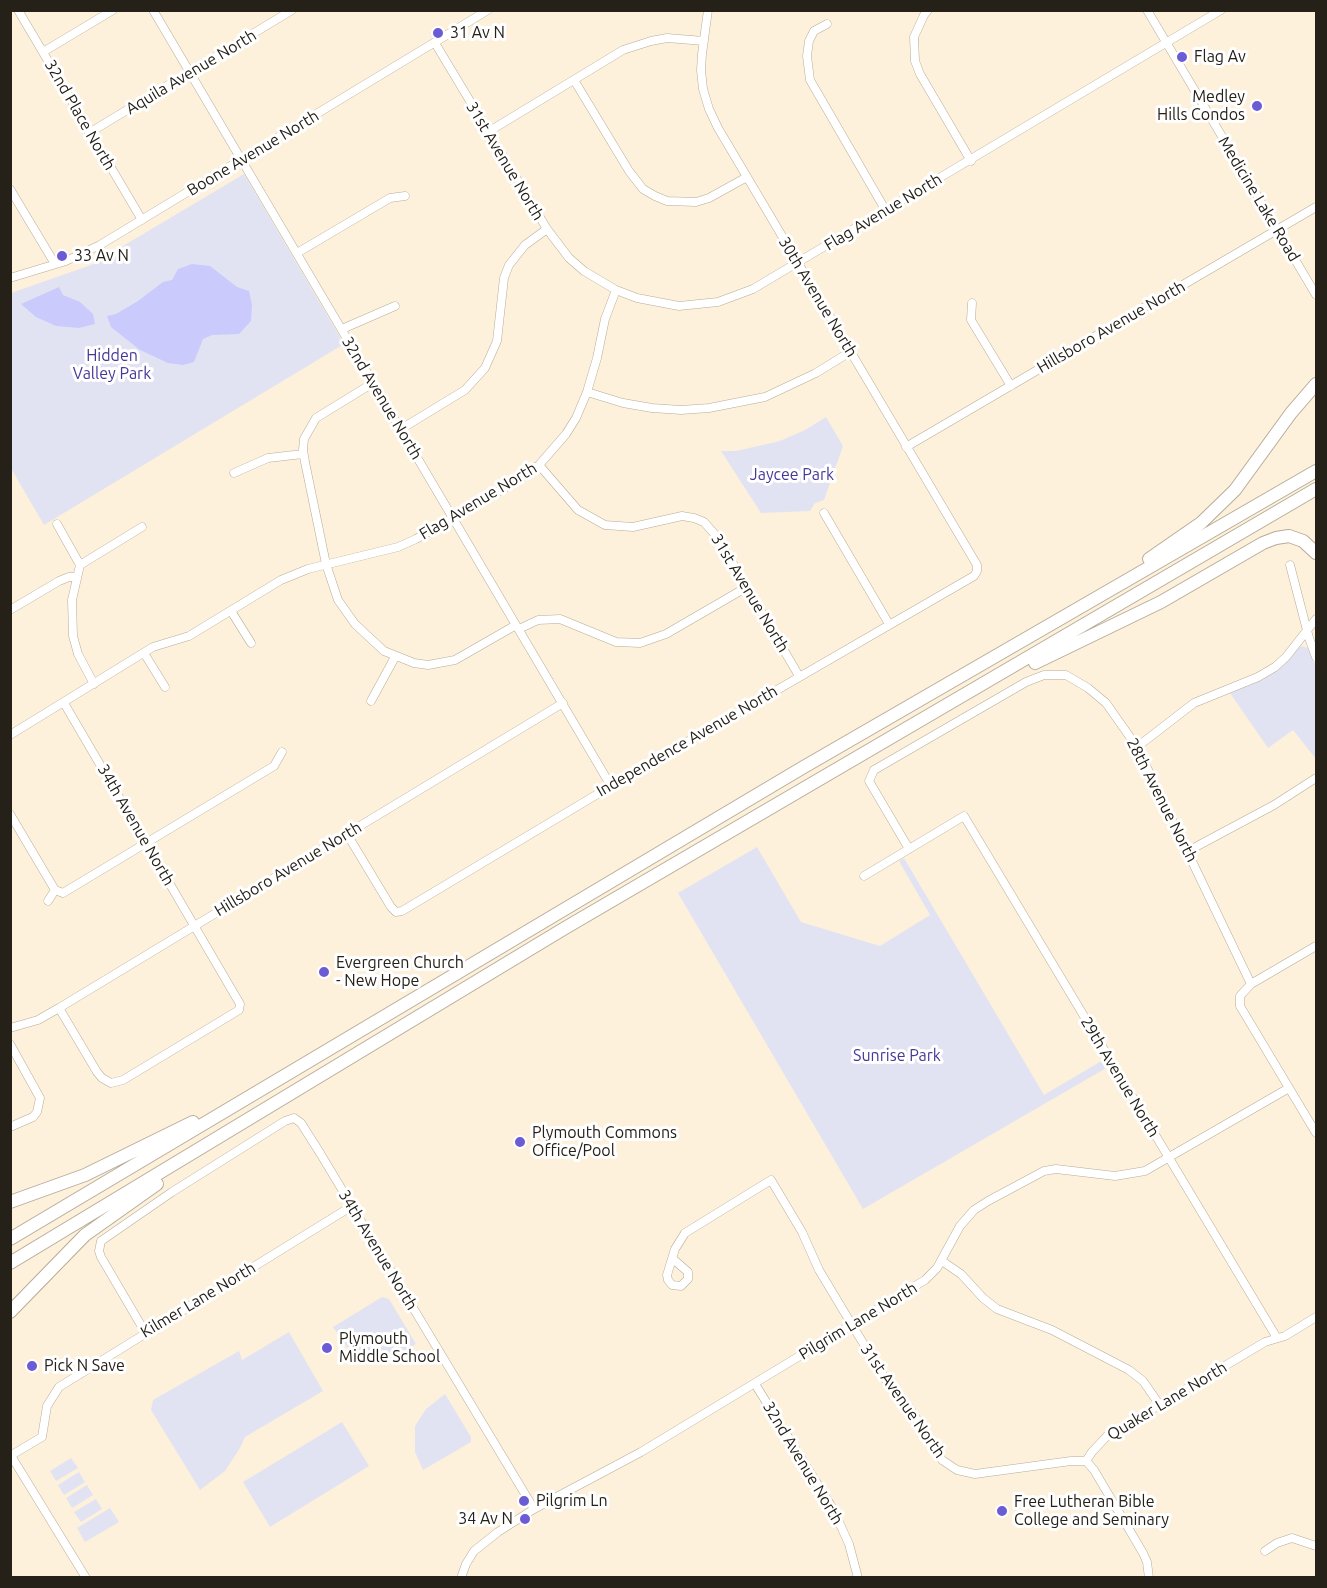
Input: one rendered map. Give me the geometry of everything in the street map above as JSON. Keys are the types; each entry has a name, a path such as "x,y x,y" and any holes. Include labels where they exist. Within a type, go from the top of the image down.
{"highway":[{"path":"1072,612 1216,510 1244,479 1291,413 1317,384"},
{"path":"10,1239 553,915 1317,471"},
{"path":"10,1263 565,928 1317,489"},
{"path":"997,677 1028,667 1161,602 1263,543 1289,536 1303,541 1317,553"},
{"path":"10,1202 85,1175 267,1087"},
{"path":"10,1312 85,1235 236,1128"}],"street":[{"name":"32nd Place North","path":"18,10 142,220"},
{"path":"43,52 113,10"},
{"name":"32nd Avenue North","path":"153,10 611,786"},
{"name":"Aquila Avenue North","path":"89,133 292,10"},
{"name":"Boone Avenue North","path":"10,278 83,254 488,10"},
{"name":"30th Avenue North","path":"708,10 701,70 709,110 797,263 977,565 977,571"},
{"path":"928,10 914,37 915,61 920,74 970,161"},
{"name":"Medicine Lake Road","path":"1147,10 1317,295"},
{"name":"Flag Avenue North","path":"10,735 153,647 189,636 281,580 301,571 398,547 431,532 539,465 566,434 576,418 587,392 605,319 616,290 637,298 679,306 718,302 753,289 1167,44 1212,13 1221,10"},
{"path":"827,24 814,31 809,40 807,56 810,80 886,211"},
{"path":"488,132 623,50 667,38 704,40"},
{"name":"31st Avenue North","path":"435,43 547,229 569,258 584,271 616,290"},
{"path":"574,80 629,171 643,189 655,196 668,201 696,202 709,198 747,177"},
{"path":"10,189 55,264"},
{"path":"297,253 390,198 405,196"},
{"name":"Hillsboro Avenue North","path":"906,447 1317,207"},
{"path":"401,429 465,390 485,368 496,341 504,278 509,265 525,246 547,229"},
{"path":"972,303 971,320 1011,386"},
{"path":"342,329 394,306"},
{"path":"587,392 623,403 652,408 681,410 709,408 765,397 816,373 850,352"},
{"path":"373,383 316,418 304,439 303,454 333,587 346,613 374,642 395,657 414,663 441,664 467,654 518,627 538,620 560,619 616,642 640,643 666,634 747,587"},
{"path":"234,472 268,458 303,454"},
{"name":"31st Avenue North","path":"539,465 578,510 605,525 633,527 682,516 704,522 718,538 799,676"},
{"path":"824,513 889,624"},
{"path":"57,524 80,564"},
{"path":"94,684 78,654 73,636 72,600 76,577 80,564 142,527"},
{"path":"1290,565 1307,630 1317,657"},
{"name":"Independence Avenue North","path":"347,834 386,900 396,912 402,911 611,786 974,576 977,571"},
{"path":"10,610 59,581 76,577"},
{"path":"231,611 251,643"},
{"path":"1137,747 1194,704 1275,667 1317,619"},
{"path":"144,653 165,687"},
{"path":"370,701 395,657"},
{"name":"28th Avenue North","path":"909,849 869,781 874,770 1026,682 1044,675 1066,675 1088,687 1106,703 1137,747 1251,984"},
{"name":"34th Avenue North","path":"59,1008 102,1078 111,1083 123,1080 239,1011 240,1004 64,703"},
{"name":"Hillsboro Avenue North","path":"10,1028 38,1020 59,1008 562,703"},
{"path":"10,814 55,890 63,892 274,766 282,752"},
{"path":"1188,850 1274,805 1317,778"},
{"name":"29th Avenue North","path":"909,849 964,816 1277,1338"},
{"path":"864,876 909,849"},
{"path":"48,901 55,890"},
{"path":"1317,946 1251,984 1240,996 1240,1006 1289,1088 1314,1122 1317,1133"},
{"path":"10,1044 40,1098 37,1112 33,1117 10,1127"},
{"name":"Pilgrim Lane North","path":"461,1578 474,1551 485,1540 534,1509 613,1469 925,1280 942,1261 960,1226 974,1210 1044,1171 1056,1169 1104,1176 1125,1176 1145,1171 1289,1088"},
{"name":"34th Avenue North","path":"145,1332 101,1257 99,1246 110,1234 172,1192 285,1121 294,1118 301,1123 352,1206 534,1509"},
{"name":"31st Avenue North","path":"673,1259 675,1249 685,1233 771,1180 801,1232 819,1270 852,1325 886,1380 911,1410 942,1460 957,1470 982,1474 1071,1461 1086,1461"},
{"name":"Kilmer Lane North","path":"11,1455 42,1437 47,1406 59,1387 352,1206"},
{"path":"942,1261 961,1274 983,1298 997,1309 1052,1330 1130,1370 1143,1381 1159,1404"},
{"name":"Quaker Lane North","path":"1086,1461 1107,1436 1265,1342 1285,1336 1317,1317"},
{"name":"32nd Avenue North","path":"756,1384 833,1509 849,1544 858,1578"},
{"path":"11,1455 86,1578"},
{"path":"1086,1461 1094,1470 1143,1553 1149,1578"},
{"path":"1265,1551 1277,1543 1292,1538 1317,1546"}],"green space":[{"name":"Hidden Valley Park","path":"244,174 344,344 44,525 11,470 11,293 91,265"},
{"name":"Jaycee Park","path":"826,417 843,446 824,500 815,503 810,511 761,513 721,451 736,451 780,441 805,430"},
{"path":"1301,646 1308,648 1316,666 1316,759 1293,730 1268,748 1230,693 1272,674"},
{"name":"Sunrise Park","path":"757,847 801,922 880,946 930,915 899,861 904,858 1044,1095 1103,1060 1108,1067 863,1209 678,893"},
{"path":"382,1297 389,1299 416,1344 402,1353 372,1360 349,1350 333,1327"},
{"path":"289,1332 323,1391 245,1437 225,1471 200,1490 151,1410 153,1400 239,1351 242,1360"},
{"path":"445,1394 471,1437 471,1442 423,1470 415,1452 415,1426 426,1409"},
{"path":"342,1422 369,1466 270,1527 243,1482"},
{"path":"71,1458 78,1468 56,1481 50,1471"},
{"path":"79,1472 85,1482 64,1495 58,1485"},
{"path":"87,1485 93,1495 72,1508 66,1498"},
{"path":"96,1499 102,1509 81,1522 74,1512"},
{"path":"110,1508 119,1522 85,1542 77,1528"}],"water":[{"path":"192,264 210,266 237,287 249,291 252,305 251,321 239,334 212,335 203,339 194,362 183,365 168,363 140,350 111,327 107,316 116,314 138,301 163,282 172,280 178,269"},
{"path":"59,287 63,295 80,302 93,314 95,324 79,328 56,326 36,317 21,304"}],"place":[{"name":"31 Av N","path":"438,33"},
{"name":"Flag Av","path":"1182,57"},
{"name":"Medley Hills Condos","path":"1257,106"},
{"name":"33 Av N","path":"62,256"},
{"name":"Evergreen Church - New Hope","path":"324,972"},
{"name":"Plymouth Commons Office/Pool","path":"520,1142"},
{"name":"Plymouth Middle School","path":"327,1348"},
{"name":"Pick N Save","path":"32,1366"},
{"name":"Pilgrim Ln","path":"524,1501"},
{"name":"Free Lutheran Bible College and Seminary","path":"1002,1511"},
{"name":"34 Av N","path":"525,1519"}]}
